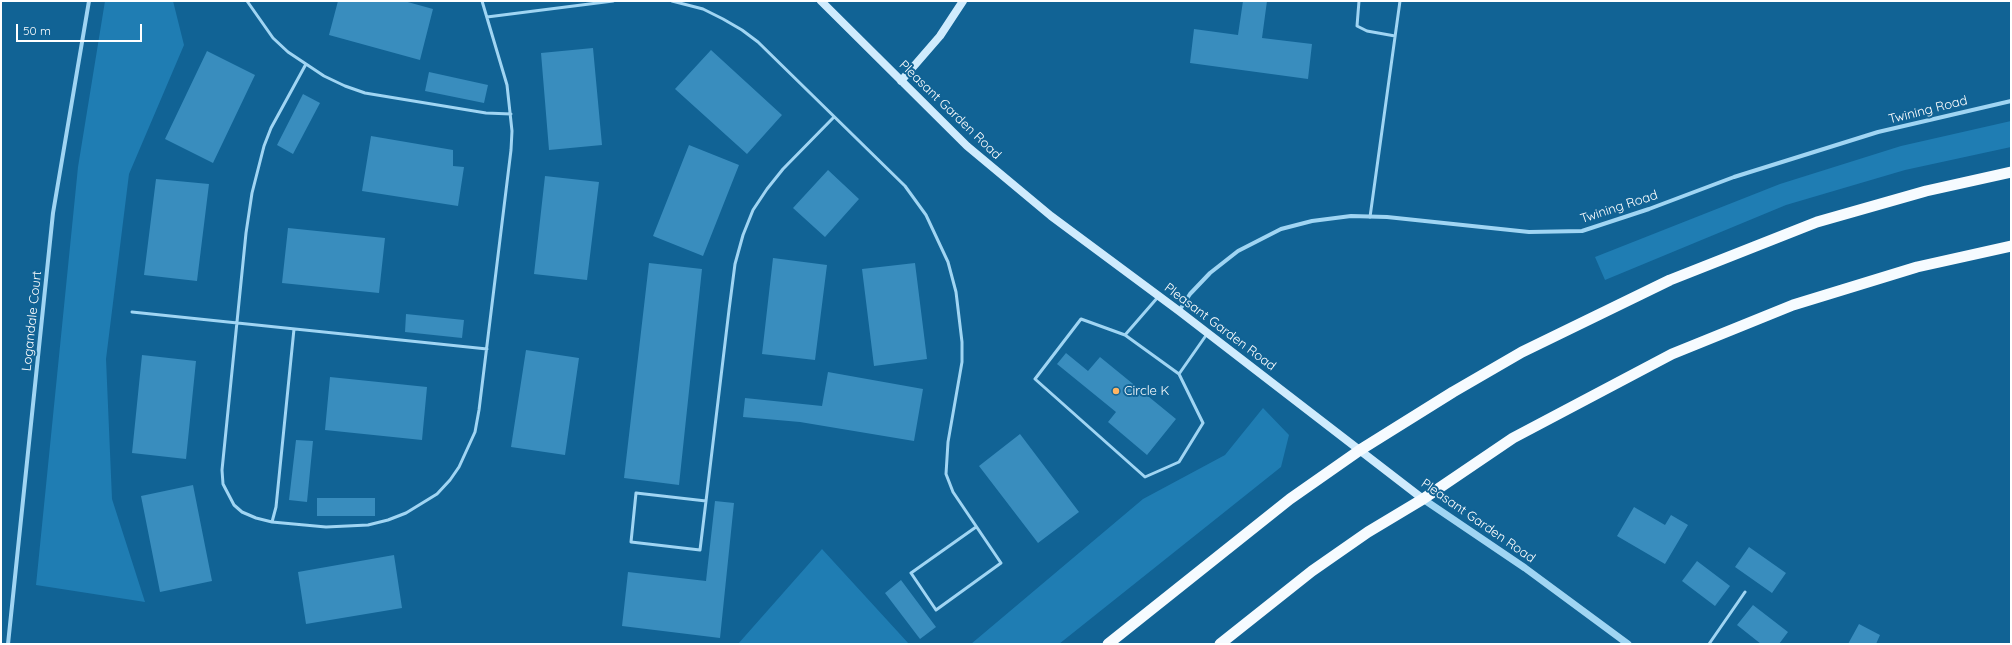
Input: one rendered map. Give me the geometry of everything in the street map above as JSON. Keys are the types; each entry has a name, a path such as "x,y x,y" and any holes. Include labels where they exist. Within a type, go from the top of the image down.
{"highway":[{"path":"1108,644 1290,499 1360,450 1453,392 1522,352 1670,280 1817,222 1926,191 2011,172"},
{"path":"1220,644 1312,571 1368,532 1423,499 1512,438 1672,354 1793,305 1917,267 2011,246"}],"main road":[{"name":"Pleasant Garden Road","path":"821,1 973,151 1052,216 1160,296 1423,499"},
{"path":"902,81 940,36 963,1"}],"street":[{"name":"Logandale Court","path":"8,644 53,213 89,1"},
{"name":"Twining Road","path":"1179,311 1190,294 1210,273 1238,251 1281,229 1312,221 1351,216 1370,216 1529,232 1582,231 1649,209 1734,177 1878,132 2011,101"},
{"name":"Pleasant Garden Road","path":"1423,499 1525,568 1628,644"}],"lane":[{"path":"247,1 273,38 288,52 324,76 365,93 486,113 511,114"},
{"path":"306,64 271,128 262,152 248,215 222,470 223,484 234,505 242,512 272,522 326,527 368,525 388,520 406,513 422,505 437,494 450,480 459,467 475,432 487,349 511,150 511,114 507,85 482,1"},
{"path":"487,17 613,1"},
{"path":"672,1 703,9 742,30 758,42 905,186 926,215 948,262 956,292 962,342 962,362 948,442 946,474 953,492 1001,563 936,610 911,573 976,527"},
{"path":"1359,1 1357,26 1367,31 1395,36"},
{"path":"1370,216 1400,1"},
{"path":"706,501 636,493 631,542 700,550 706,501 731,295 735,264 743,235 753,210 766,189 783,168 834,117"},
{"path":"1125,335 1160,296"},
{"path":"132,312 487,349"},
{"path":"1081,319 1125,335 1179,374 1203,423 1179,462 1145,477 1035,380 1081,319"},
{"path":"272,522 276,507 294,329"},
{"path":"1179,374 1208,333"},
{"path":"1709,644 1745,592"}],"shaded area":[{"path":"105,1 173,1 184,45 129,174 106,359 112,499 145,602 36,585 78,167"},
{"path":"2011,121 2011,147 1905,170 1786,205 1605,280 1595,257 1780,184 1901,146"},
{"path":"1263,408 1289,435 1281,467 1059,644 971,644 1143,499 1225,455"},
{"path":"822,549 909,644 738,644"}],"building":[{"path":"338,1 404,1 433,9 420,60 329,35"},
{"path":"1243,1 1267,1 1262,38 1312,44 1308,79 1190,63 1194,29 1238,35"},
{"path":"593,48 602,145 549,150 541,53"},
{"path":"711,50 782,115 747,154 675,89"},
{"path":"207,51 255,75 213,163 165,139"},
{"path":"429,72 488,85 484,103 425,91"},
{"path":"303,94 320,103 293,154 277,145"},
{"path":"371,136 453,150 453,166 464,167 458,206 362,191"},
{"path":"689,145 739,165 703,256 653,236"},
{"path":"828,170 859,199 825,237 793,208"},
{"path":"545,176 599,182 587,280 534,274"},
{"path":"156,179 209,184 197,281 144,275"},
{"path":"288,228 385,238 379,293 282,283"},
{"path":"773,258 827,265 815,360 762,354"},
{"path":"649,263 702,269 679,485 624,478"},
{"path":"915,263 927,359 874,366 862,269"},
{"path":"406,314 464,320 462,338 405,332"},
{"path":"526,350 579,358 565,455 511,447"},
{"name":"Circle K","path":"1066,353 1088,371 1100,357 1176,419 1147,455 1108,422 1116,412 1057,364"},
{"path":"142,355 196,361 186,459 132,453"},
{"path":"828,372 923,389 914,441 800,422 743,417 745,398 822,406"},
{"path":"330,377 427,387 422,440 325,430"},
{"path":"1020,434 1079,512 1038,543 979,466"},
{"path":"296,440 313,441 307,502 289,500"},
{"path":"193,485 212,581 160,592 141,496"},
{"path":"317,498 375,498 375,516 317,516"},
{"path":"715,501 734,503 720,638 622,626 628,572 706,581"},
{"path":"1634,507 1665,525 1671,515 1688,525 1665,564 1617,536"},
{"path":"1749,547 1786,573 1772,593 1735,567"},
{"path":"394,555 402,608 306,624 298,572"},
{"path":"1697,561 1730,586 1715,606 1682,581"},
{"path":"901,580 936,627 920,639 885,593"},
{"path":"1753,605 1788,632 1779,644 1761,644 1737,625"},
{"path":"1859,624 1880,635 1876,644 1848,644"}],"place":[{"name":"Circle K","path":"1116,391"}]}
